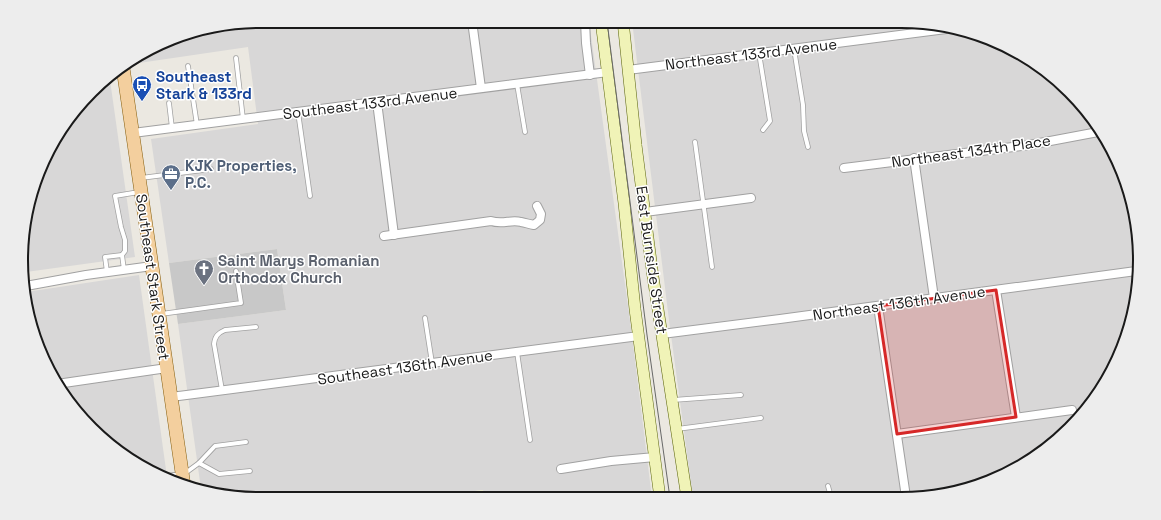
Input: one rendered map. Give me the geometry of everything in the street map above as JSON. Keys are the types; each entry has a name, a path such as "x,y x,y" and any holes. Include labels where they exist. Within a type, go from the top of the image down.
{"main road":[{"name":"Southeast Stark Street","path":"124,72 183,479"}],"street":[{"path":"473,28 481,88"},
{"path":"585,28 590,75"},
{"name":"East Burnside Street","path":"602,28 659,492"},
{"name":"East Burnside Street","path":"624,28 645,212 686,492"},
{"name":"Northeast 133rd Avenue","path":"628,70 931,30"},
{"name":"Southeast 133rd Avenue","path":"133,134 608,72"},
{"path":"377,102 394,234"},
{"name":"Northeast 134th Place","path":"844,168 1029,144 1095,133"},
{"path":"914,158 934,298"},
{"path":"645,212 751,198"},
{"path":"384,236 491,221 499,224 521,221 534,225 540,220 541,214 537,206"},
{"path":"29,285 106,272 152,266"},
{"name":"Northeast 136th Avenue","path":"662,334 1133,271"},
{"path":"996,290 1016,417"},
{"path":"878,306 905,492"},
{"name":"Southeast 136th Avenue","path":"171,397 639,336"},
{"path":"63,383 167,368"},
{"path":"897,434 1072,410"},
{"path":"561,469 611,461 654,457"}],"lane":[{"path":"794,48 803,105 804,132 808,147"},
{"path":"759,53 770,121 762,130"},
{"path":"236,58 243,119"},
{"path":"188,66 197,125"},
{"path":"517,84 525,132"},
{"path":"169,103 172,128"},
{"path":"298,112 310,196"},
{"path":"695,142 712,267"},
{"path":"124,270 122,255 125,251 125,240 115,196 140,185 211,169"},
{"path":"106,272 105,257 122,255"},
{"path":"159,314 241,303 236,271"},
{"path":"425,318 432,363"},
{"path":"222,391 214,344 215,338 224,330 256,327"},
{"path":"516,352 530,440"},
{"path":"672,400 741,394"},
{"path":"677,429 761,418"},
{"path":"184,480 215,446 246,442"},
{"path":"199,463 219,474 250,471"},
{"path":"828,486 829,492"}],"highlighted area":[{"path":"996,290 1016,417 897,434 878,306"}],"shaded area":[{"path":"245,28 590,28 631,328 651,492 483,492 483,490 467,492 245,492 215,488 200,484 178,324 286,310 277,249 169,263 151,139 258,124 248,47 139,63 157,52 185,40 215,32"},
{"path":"633,28 916,28 946,32 976,40 1004,52 1030,67 1054,86 1075,107 1094,131 1109,157 1121,185 1129,215 1133,245 1133,275 1129,305 1121,335 1109,363 1094,389 1065,424 1030,453 1004,468 976,480 946,488 916,492 692,492"},
{"path":"110,83 135,257 28,272 28,245 32,215 40,185 52,157 67,131 76,119 96,96"},
{"path":"277,249 286,310 178,324 169,263"},
{"path":"139,275 166,472 144,461 119,444 96,424 76,401 59,376 40,335 32,305 30,291"}],"green space":[{"path":"483,490 483,492 467,492"}],"tram line":[{"path":"608,28 647,335 669,492"}],"place":[{"name":"Southeast Stark & 133rd","path":"142,102"},
{"name":"KJK Properties, P.C.","path":"171,191"},
{"name":"Saint Marys Romanian Orthodox Church","path":"204,286"}]}
